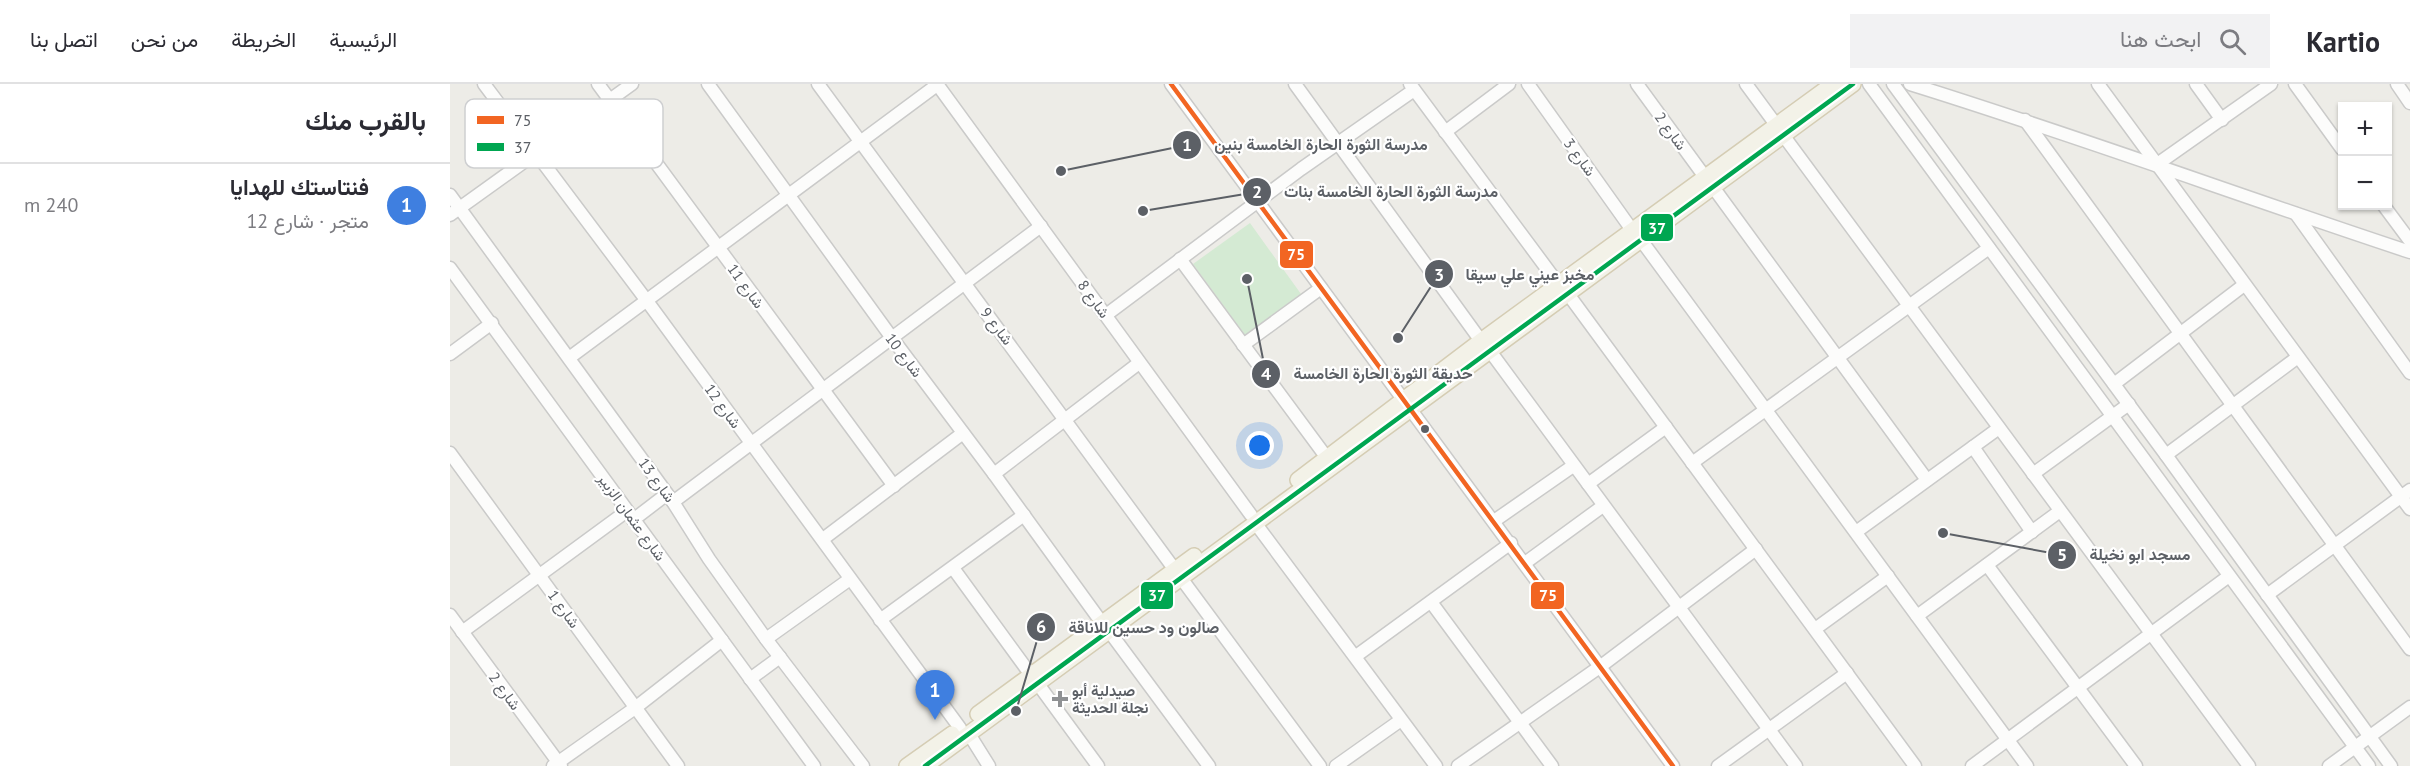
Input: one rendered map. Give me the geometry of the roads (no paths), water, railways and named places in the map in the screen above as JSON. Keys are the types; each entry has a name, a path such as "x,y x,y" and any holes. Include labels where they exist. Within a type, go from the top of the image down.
{"main road":[{"path":"1780,131 1833,84"},
{"path":"907,766 964,731 1035,680 1709,182 1780,131 1853,84"},
{"path":"1254,519 1327,458 1408,405"},
{"path":"926,766 964,731"}],"street":[{"name":"شارع 12","path":"484,84 496,99"},
{"name":"شارع 11","path":"598,84 609,99"},
{"path":"611,99 632,84"},
{"name":"شارع 10","path":"708,84 892,339 1209,766"},
{"name":"شارع 9","path":"818,84 1320,766"},
{"path":"1171,84 1673,766"},
{"path":"1295,84 1678,609 1796,766"},
{"path":"1445,132 1509,84"},
{"name":"شارع 3","path":"1528,84 2027,766"},
{"name":"شارع 2","path":"1637,84 1927,480"},
{"path":"1746,84 2249,766"},
{"path":"1893,84 2129,404 2391,766"},
{"path":"1911,84 2025,120 2410,252"},
{"path":"2098,84 2298,357 2406,493 2410,509"},
{"path":"2196,84 2222,120"},
{"path":"2157,166 2271,84"},
{"path":"2295,84 2338,142"},
{"path":"2397,84 2410,103"},
{"path":"569,358 937,85"},
{"name":"شارع 8","path":"937,85 1436,766"},
{"path":"1872,85 2370,766"},
{"path":"1106,315 1258,204 1412,87 1915,766"},
{"path":"2025,120 2410,649"},
{"path":"455,212 516,168"},
{"name":"شارع 12","path":"548,168 989,766"},
{"name":"شارع 11","path":"660,168 894,486"},
{"name":"شارع 13","path":"450,195 455,212 569,358 670,498 766,639 862,766"},
{"path":"2387,210 2410,242"},
{"path":"2296,214 2410,373"},
{"path":"462,632 630,515 670,498 750,444 1041,226"},
{"path":"1692,463 1989,248"},
{"path":"1180,259 1327,458"},
{"name":"شارع عثمان الزبير","path":"450,268 814,766"},
{"path":"2114,384 2244,285"},
{"path":"1243,345 1322,288"},
{"path":"450,354 492,323"},
{"path":"2166,455 2298,357"},
{"path":"994,474 1139,363"},
{"path":"2033,474 2129,404"},
{"path":"1588,484 1666,427"},
{"path":"1856,532 1998,428"},
{"path":"823,539 963,434"},
{"path":"1973,447 2032,532"},
{"name":"شارع 1","path":"450,453 678,766"},
{"path":"1494,521 1573,466"},
{"path":"2267,595 2406,493"},
{"path":"1525,563 1603,506"},
{"path":"1917,616 2060,511"},
{"path":"880,620 1024,515"},
{"path":"1356,656 1511,543"},
{"path":"1458,766 1601,666 1756,549"},
{"path":"1988,565 2136,766"},
{"path":"953,568 1098,766"},
{"path":"1815,628 1888,576"},
{"path":"1972,766 2229,576"},
{"path":"766,639 850,579"},
{"path":"1431,602 1552,766"},
{"name":"شارع 2","path":"450,615 557,765"},
{"path":"557,765 722,640"},
{"path":"750,679 780,657"},
{"path":"1718,766 1847,673"},
{"path":"2329,766 2410,707"},
{"path":"1336,766 1401,720"}],"place":[{"name":"مدرسة الثورة الحارة الخامسة بنين","path":"1061,171"},
{"name":"مدرسة الثورة الحارة الخامسة بنات","path":"1143,211"},
{"name":"حديقة الثورة الحارة الخامسة","path":"1247,279"},
{"name":"مخبز عيني علي سيقا","path":"1398,338"},
{"name":"مسجد ابو نخيلة","path":"1943,533"},
{"name":"صيدلية أبو نجلة الحديثة","path":"1060,699"},
{"name":"صالون ود حسين للاناقة","path":"1016,711"},
{"name":"فنتاستك للهدايا","path":"935,720"}]}
